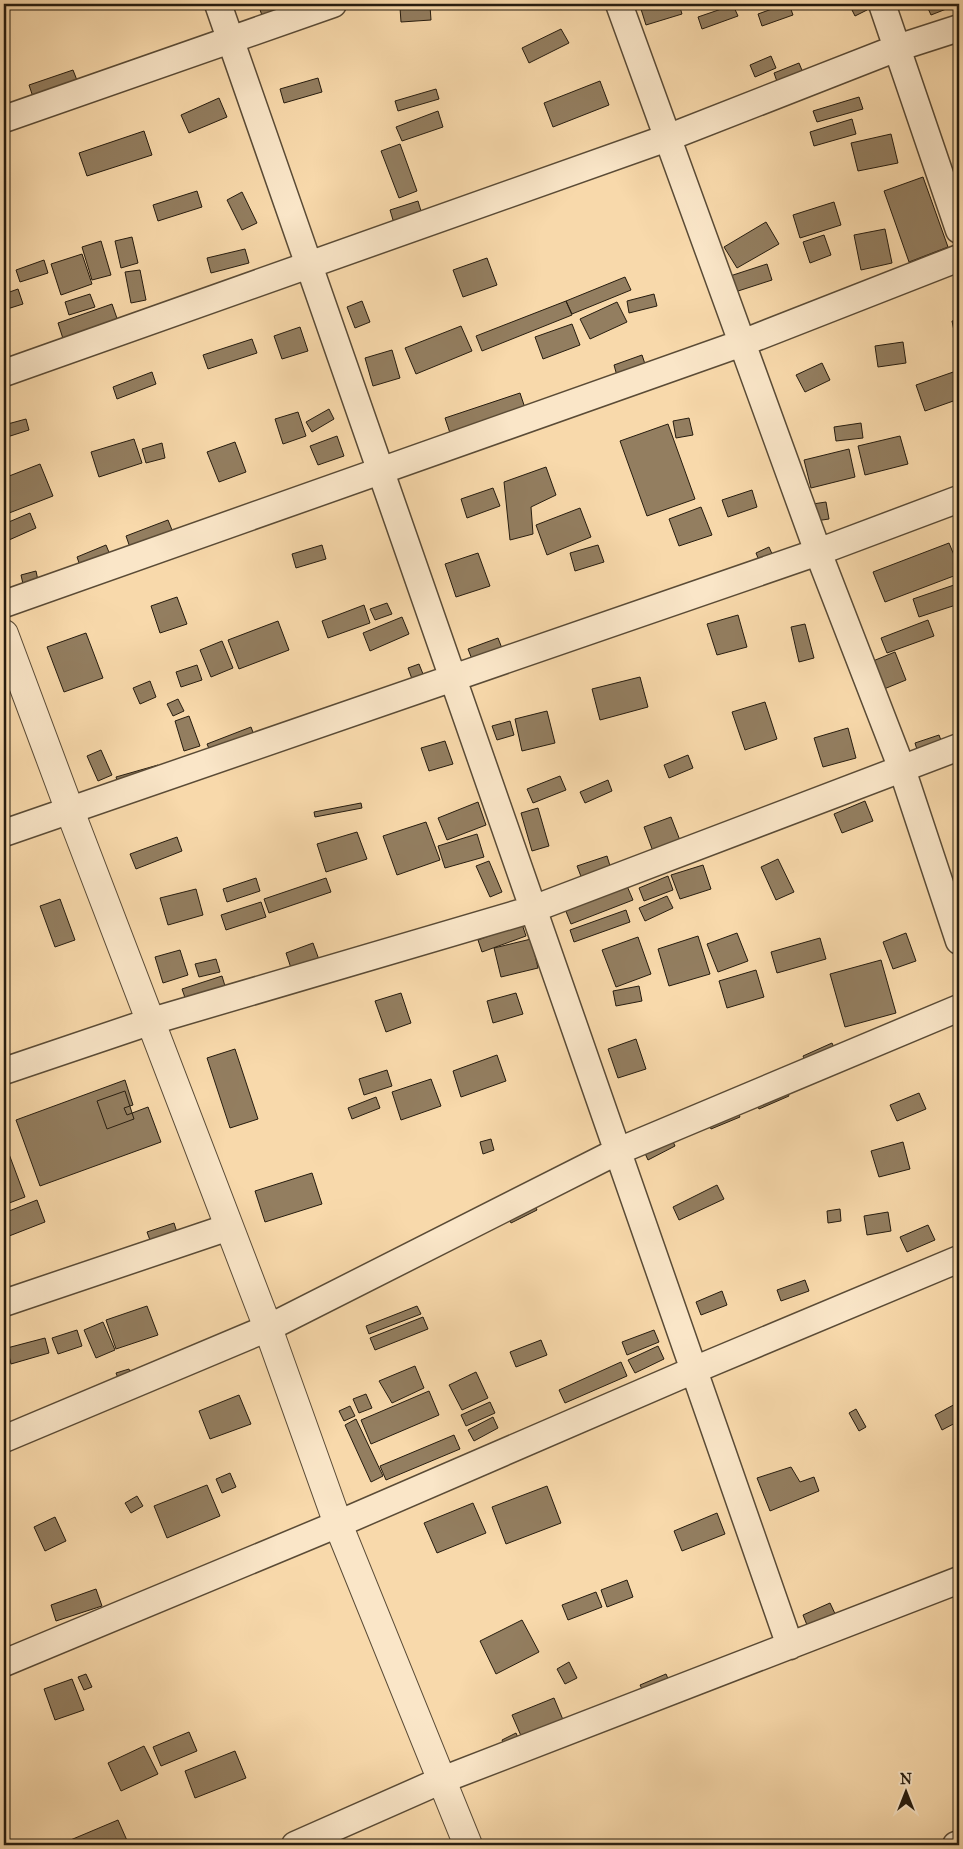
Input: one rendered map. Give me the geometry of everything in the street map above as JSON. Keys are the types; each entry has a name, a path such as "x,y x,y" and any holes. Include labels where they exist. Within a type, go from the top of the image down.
{"street":[{"path":"218,4 616,1152 790,1646"},
{"path":"4,119 333,4"},
{"path":"619,4 818,552 902,770 959,941"},
{"path":"882,4 959,230"},
{"path":"4,374 308,264 667,138 897,48 959,28"},
{"path":"4,604 742,342 959,258"},
{"path":"4,833 818,552 959,499"},
{"path":"4,634 268,1328 338,1524 468,1845"},
{"path":"4,1071 152,1021 533,909 959,747"},
{"path":"4,1440 268,1328 616,1152 959,1008"},
{"path":"4,1303 229,1227"},
{"path":"4,1663 338,1524 694,1370 959,1259"},
{"path":"295,1845 442,1780 959,1580"}],"building":[{"path":"258,4 320,4 265,24"},
{"path":"649,4 679,4 682,14 646,25 640,6"},
{"path":"789,4 793,15 762,26 758,14"},
{"path":"814,4 830,4 830,5 815,9"},
{"path":"849,4 865,4 867,10 855,16"},
{"path":"926,4 959,4 931,15"},
{"path":"733,5 738,16 702,29 698,17"},
{"path":"430,6 431,20 401,22 400,8"},
{"path":"561,29 569,43 529,63 522,48"},
{"path":"771,56 776,68 755,77 750,65"},
{"path":"799,63 806,80 780,90 774,73"},
{"path":"73,70 80,88 35,103 29,85"},
{"path":"318,78 322,92 284,103 280,89"},
{"path":"600,81 609,105 553,127 544,103"},
{"path":"436,89 439,99 398,111 395,101"},
{"path":"859,97 863,109 817,122 813,111"},
{"path":"219,98 227,117 189,133 181,115"},
{"path":"438,111 443,127 402,141 396,127"},
{"path":"852,119 856,134 814,146 810,132"},
{"path":"144,131 152,155 87,176 79,153"},
{"path":"891,134 898,163 858,171 851,143"},
{"path":"400,144 417,191 399,198 381,151"},
{"path":"923,177 948,247 909,262 884,191"},
{"path":"197,191 202,207 158,221 153,205"},
{"path":"242,192 257,223 242,230 227,200"},
{"path":"418,201 424,221 396,230 390,210"},
{"path":"834,202 841,225 800,238 793,215"},
{"path":"766,222 779,244 737,268 724,247"},
{"path":"885,229 892,263 861,270 854,235"},
{"path":"824,235 831,255 810,263 803,242"},
{"path":"132,237 138,263 121,268 115,241"},
{"path":"101,241 111,275 92,280 82,247"},
{"path":"245,249 249,263 211,273 207,258"},
{"path":"82,254 92,284 61,295 51,264"},
{"path":"487,258 497,285 463,297 453,270"},
{"path":"44,260 48,273 20,282 16,270"},
{"path":"767,264 772,280 732,293 727,277"},
{"path":"140,270 146,300 131,303 125,272"},
{"path":"625,277 631,290 572,314 566,301"},
{"path":"18,289 23,304 4,310 4,294"},
{"path":"90,294 95,307 69,315 65,302"},
{"path":"654,294 657,306 629,313 627,301"},
{"path":"362,301 370,322 355,328 347,307"},
{"path":"566,301 572,315 482,351 476,336"},
{"path":"617,302 627,322 590,339 580,319"},
{"path":"112,304 121,330 66,348 58,323"},
{"path":"959,320 959,351 958,351 952,321"},
{"path":"572,324 580,345 543,359 535,337"},
{"path":"461,326 472,351 416,374 405,348"},
{"path":"300,327 308,351 282,359 274,336"},
{"path":"252,339 257,353 208,369 203,355"},
{"path":"903,342 906,363 878,367 875,346"},
{"path":"392,350 400,378 373,386 365,358"},
{"path":"642,355 648,373 619,383 614,365"},
{"path":"822,363 830,380 805,392 796,375"},
{"path":"959,370 959,399 925,411 916,385"},
{"path":"152,372 156,384 117,399 113,387"},
{"path":"520,393 528,417 453,442 445,418"},
{"path":"329,409 334,419 312,432 306,422"},
{"path":"298,412 306,436 283,444 275,419"},
{"path":"689,418 693,435 676,438 673,421"},
{"path":"26,419 29,430 4,438 4,425"},
{"path":"861,423 863,438 836,441 834,427"},
{"path":"668,424 695,499 647,516 620,441"},
{"path":"337,436 344,456 318,465 310,446"},
{"path":"900,436 908,464 865,475 858,446"},
{"path":"134,439 142,463 99,477 91,452"},
{"path":"235,442 246,472 219,482 207,452"},
{"path":"162,443 165,458 146,463 142,449"},
{"path":"849,449 855,477 811,488 804,460"},
{"path":"40,464 53,496 4,515 4,478"},
{"path":"546,467 556,495 531,507 533,534 510,540 504,482"},
{"path":"493,488 500,506 467,518 461,499"},
{"path":"752,490 757,507 728,517 722,500"},
{"path":"826,502 829,519 809,522 806,505"},
{"path":"701,507 712,535 679,546 669,519"},
{"path":"580,508 591,537 547,555 536,525"},
{"path":"30,513 36,528 9,540 4,524"},
{"path":"168,520 176,540 133,556 126,536"},
{"path":"949,543 959,567 959,574 885,602 873,572"},
{"path":"106,545 113,562 83,574 77,557"},
{"path":"322,545 326,559 296,568 292,554"},
{"path":"598,545 604,562 575,571 570,553"},
{"path":"769,547 777,565 763,570 756,553"},
{"path":"478,553 490,586 456,597 445,564"},
{"path":"36,571 40,590 25,593 21,575"},
{"path":"954,585 959,604 919,617 913,599"},
{"path":"177,597 187,624 160,633 151,606"},
{"path":"387,603 392,614 375,620 370,609"},
{"path":"364,605 370,623 328,638 322,621"},
{"path":"738,615 747,647 717,655 707,624"},
{"path":"402,617 409,634 370,651 363,633"},
{"path":"928,620 934,636 887,653 881,638"},
{"path":"278,621 289,650 239,669 228,640"},
{"path":"805,624 814,658 799,662 791,627"},
{"path":"86,633 103,678 64,692 47,647"},
{"path":"498,638 505,656 475,667 468,649"},
{"path":"222,641 233,668 211,677 200,650"},
{"path":"895,652 906,680 884,689 873,661"},
{"path":"419,664 423,674 412,679 408,668"},
{"path":"197,665 202,680 181,687 176,672"},
{"path":"640,677 648,707 600,720 592,689"},
{"path":"150,681 156,697 140,704 133,688"},
{"path":"178,699 184,711 173,716 167,704"},
{"path":"765,702 777,739 745,750 732,712"},
{"path":"547,711 555,743 522,751 515,719"},
{"path":"189,716 200,746 184,751 175,721"},
{"path":"510,721 514,735 497,740 492,726"},
{"path":"251,727 257,743 214,760 207,744"},
{"path":"848,728 856,758 823,767 814,738"},
{"path":"939,735 944,748 919,756 915,743"},
{"path":"445,741 453,764 429,771 421,748"},
{"path":"101,750 112,775 98,781 87,756"},
{"path":"688,755 693,768 669,778 664,765"},
{"path":"158,765 162,778 120,790 116,777"},
{"path":"560,776 566,790 533,803 527,789"},
{"path":"608,780 612,791 585,803 580,792"},
{"path":"865,801 873,821 842,833 834,814"},
{"path":"478,802 486,825 447,840 438,818"},
{"path":"361,803 362,808 315,817 314,812"},
{"path":"538,808 549,846 532,851 521,813"},
{"path":"671,817 681,843 654,854 644,827"},
{"path":"426,822 440,860 397,875 383,836"},
{"path":"357,832 367,859 326,872 317,844"},
{"path":"477,834 484,857 445,868 438,846"},
{"path":"177,837 182,851 136,869 130,854"},
{"path":"607,856 611,869 582,879 577,866"},
{"path":"778,859 794,892 776,900 761,867"},
{"path":"489,861 502,892 490,897 476,866"},
{"path":"703,865 711,889 680,899 671,875"},
{"path":"668,876 673,890 644,901 639,888"},
{"path":"256,878 260,891 227,902 223,889"},
{"path":"326,878 331,892 269,913 264,899"},
{"path":"627,886 633,900 571,924 565,909"},
{"path":"196,889 203,915 168,925 160,898"},
{"path":"667,896 673,908 645,921 639,908"},
{"path":"60,899 75,940 55,947 40,906"},
{"path":"261,902 266,917 226,930 221,915"},
{"path":"626,910 630,922 574,942 570,930"},
{"path":"522,924 526,936 482,952 478,940"},
{"path":"737,933 748,961 718,972 707,944"},
{"path":"906,933 916,961 893,969 883,942"},
{"path":"698,936 710,974 669,986 658,949"},
{"path":"638,937 651,974 616,987 602,950"},
{"path":"820,938 826,959 777,973 771,952"},
{"path":"531,939 538,968 501,977 494,948"},
{"path":"313,943 322,968 294,977 286,953"},
{"path":"180,950 188,975 163,983 155,957"},
{"path":"216,959 220,972 199,977 195,964"},
{"path":"881,960 896,1013 845,1027 830,974"},
{"path":"756,970 764,997 727,1008 719,981"},
{"path":"222,976 228,996 189,1009 182,989"},
{"path":"639,986 642,1001 616,1006 613,991"},
{"path":"401,993 411,1023 386,1032 375,1001"},
{"path":"516,993 523,1014 493,1023 487,1001"},
{"path":"636,1039 646,1069 618,1078 608,1049"},
{"path":"832,1043 836,1052 807,1065 803,1056"},
{"path":"235,1049 258,1119 230,1128 207,1058"},
{"path":"497,1055 506,1081 461,1097 453,1071"},
{"path":"387,1070 392,1086 364,1095 359,1079"},
{"path":"431,1079 441,1106 401,1120 392,1092"},
{"path":"125,1080 133,1105 124,1108 127,1115 148,1107 161,1142 40,1186 16,1120"},
{"path":"783,1083 789,1096 759,1109 753,1097"},
{"path":"125,1091 134,1119 107,1129 97,1101"},
{"path":"919,1093 926,1109 897,1121 890,1105"},
{"path":"376,1097 380,1108 352,1119 348,1108"},
{"path":"735,1105 740,1117 711,1129 706,1117"},
{"path":"670,1135 675,1146 648,1160 643,1149"},
{"path":"491,1139 494,1150 483,1154 480,1142"},
{"path":"903,1142 910,1169 879,1177 871,1151"},
{"path":"9,1154 25,1197 4,1205 4,1155"},
{"path":"312,1173 322,1204 265,1222 255,1191"},
{"path":"717,1185 724,1199 679,1220 673,1207"},
{"path":"531,1198 537,1210 511,1223 505,1211"},
{"path":"37,1200 45,1222 4,1238 4,1213"},
{"path":"840,1209 841,1221 828,1223 827,1211"},
{"path":"888,1212 891,1231 867,1235 864,1216"},
{"path":"174,1223 180,1242 154,1251 147,1232"},
{"path":"928,1225 935,1240 907,1252 900,1237"},
{"path":"805,1280 809,1291 781,1301 777,1290"},
{"path":"722,1291 727,1305 701,1315 696,1302"},
{"path":"147,1306 158,1335 116,1349 106,1320"},
{"path":"417,1306 421,1314 369,1334 366,1326"},
{"path":"423,1317 428,1329 375,1350 370,1338"},
{"path":"103,1322 115,1350 96,1358 84,1330"},
{"path":"77,1330 82,1346 58,1354 52,1338"},
{"path":"654,1330 659,1342 627,1355 622,1342"},
{"path":"45,1338 49,1353 11,1364 7,1348"},
{"path":"541,1340 547,1355 516,1367 510,1352"},
{"path":"658,1346 664,1359 635,1373 628,1360"},
{"path":"621,1362 627,1376 565,1403 559,1390"},
{"path":"415,1366 424,1388 392,1403 379,1381"},
{"path":"129,1369 133,1381 121,1386 116,1373"},
{"path":"476,1372 488,1398 462,1410 449,1385"},
{"path":"429,1391 439,1415 371,1444 361,1420"},
{"path":"366,1394 372,1408 359,1413 353,1399"},
{"path":"239,1395 251,1424 210,1439 199,1411"},
{"path":"490,1402 495,1413 466,1426 461,1415"},
{"path":"959,1402 959,1421 942,1430 935,1415"},
{"path":"350,1406 355,1416 344,1421 339,1411"},
{"path":"856,1409 866,1427 859,1431 849,1413"},
{"path":"493,1417 498,1428 474,1441 468,1430"},
{"path":"356,1419 383,1476 371,1482 345,1425"},
{"path":"454,1435 460,1449 386,1480 380,1466"},
{"path":"791,1467 800,1482 814,1477 819,1491 770,1511 757,1478"},
{"path":"230,1473 236,1487 222,1493 216,1479"},
{"path":"207,1485 220,1516 167,1538 154,1506"},
{"path":"547,1486 561,1523 506,1544 492,1507"},
{"path":"137,1496 143,1506 131,1513 125,1503"},
{"path":"473,1503 486,1533 437,1553 424,1523"},
{"path":"717,1513 725,1534 682,1551 674,1531"},
{"path":"55,1517 66,1541 45,1551 34,1527"},
{"path":"627,1580 633,1597 607,1607 601,1590"},
{"path":"96,1589 102,1606 56,1621 51,1605"},
{"path":"596,1592 602,1607 568,1620 562,1605"},
{"path":"830,1603 837,1618 809,1630 803,1615"},
{"path":"522,1620 539,1652 496,1674 480,1641"},
{"path":"569,1662 577,1678 565,1684 557,1669"},
{"path":"86,1674 92,1687 84,1690 78,1677"},
{"path":"666,1674 672,1688 647,1699 640,1685"},
{"path":"72,1679 84,1710 55,1720 44,1689"},
{"path":"554,1698 566,1727 525,1745 512,1715"},
{"path":"189,1732 197,1751 161,1766 153,1747"},
{"path":"516,1733 522,1747 508,1754 502,1740"},
{"path":"144,1746 158,1774 121,1791 108,1763"},
{"path":"235,1751 246,1778 195,1798 185,1771"},
{"path":"118,1820 129,1845 61,1844"}]}
